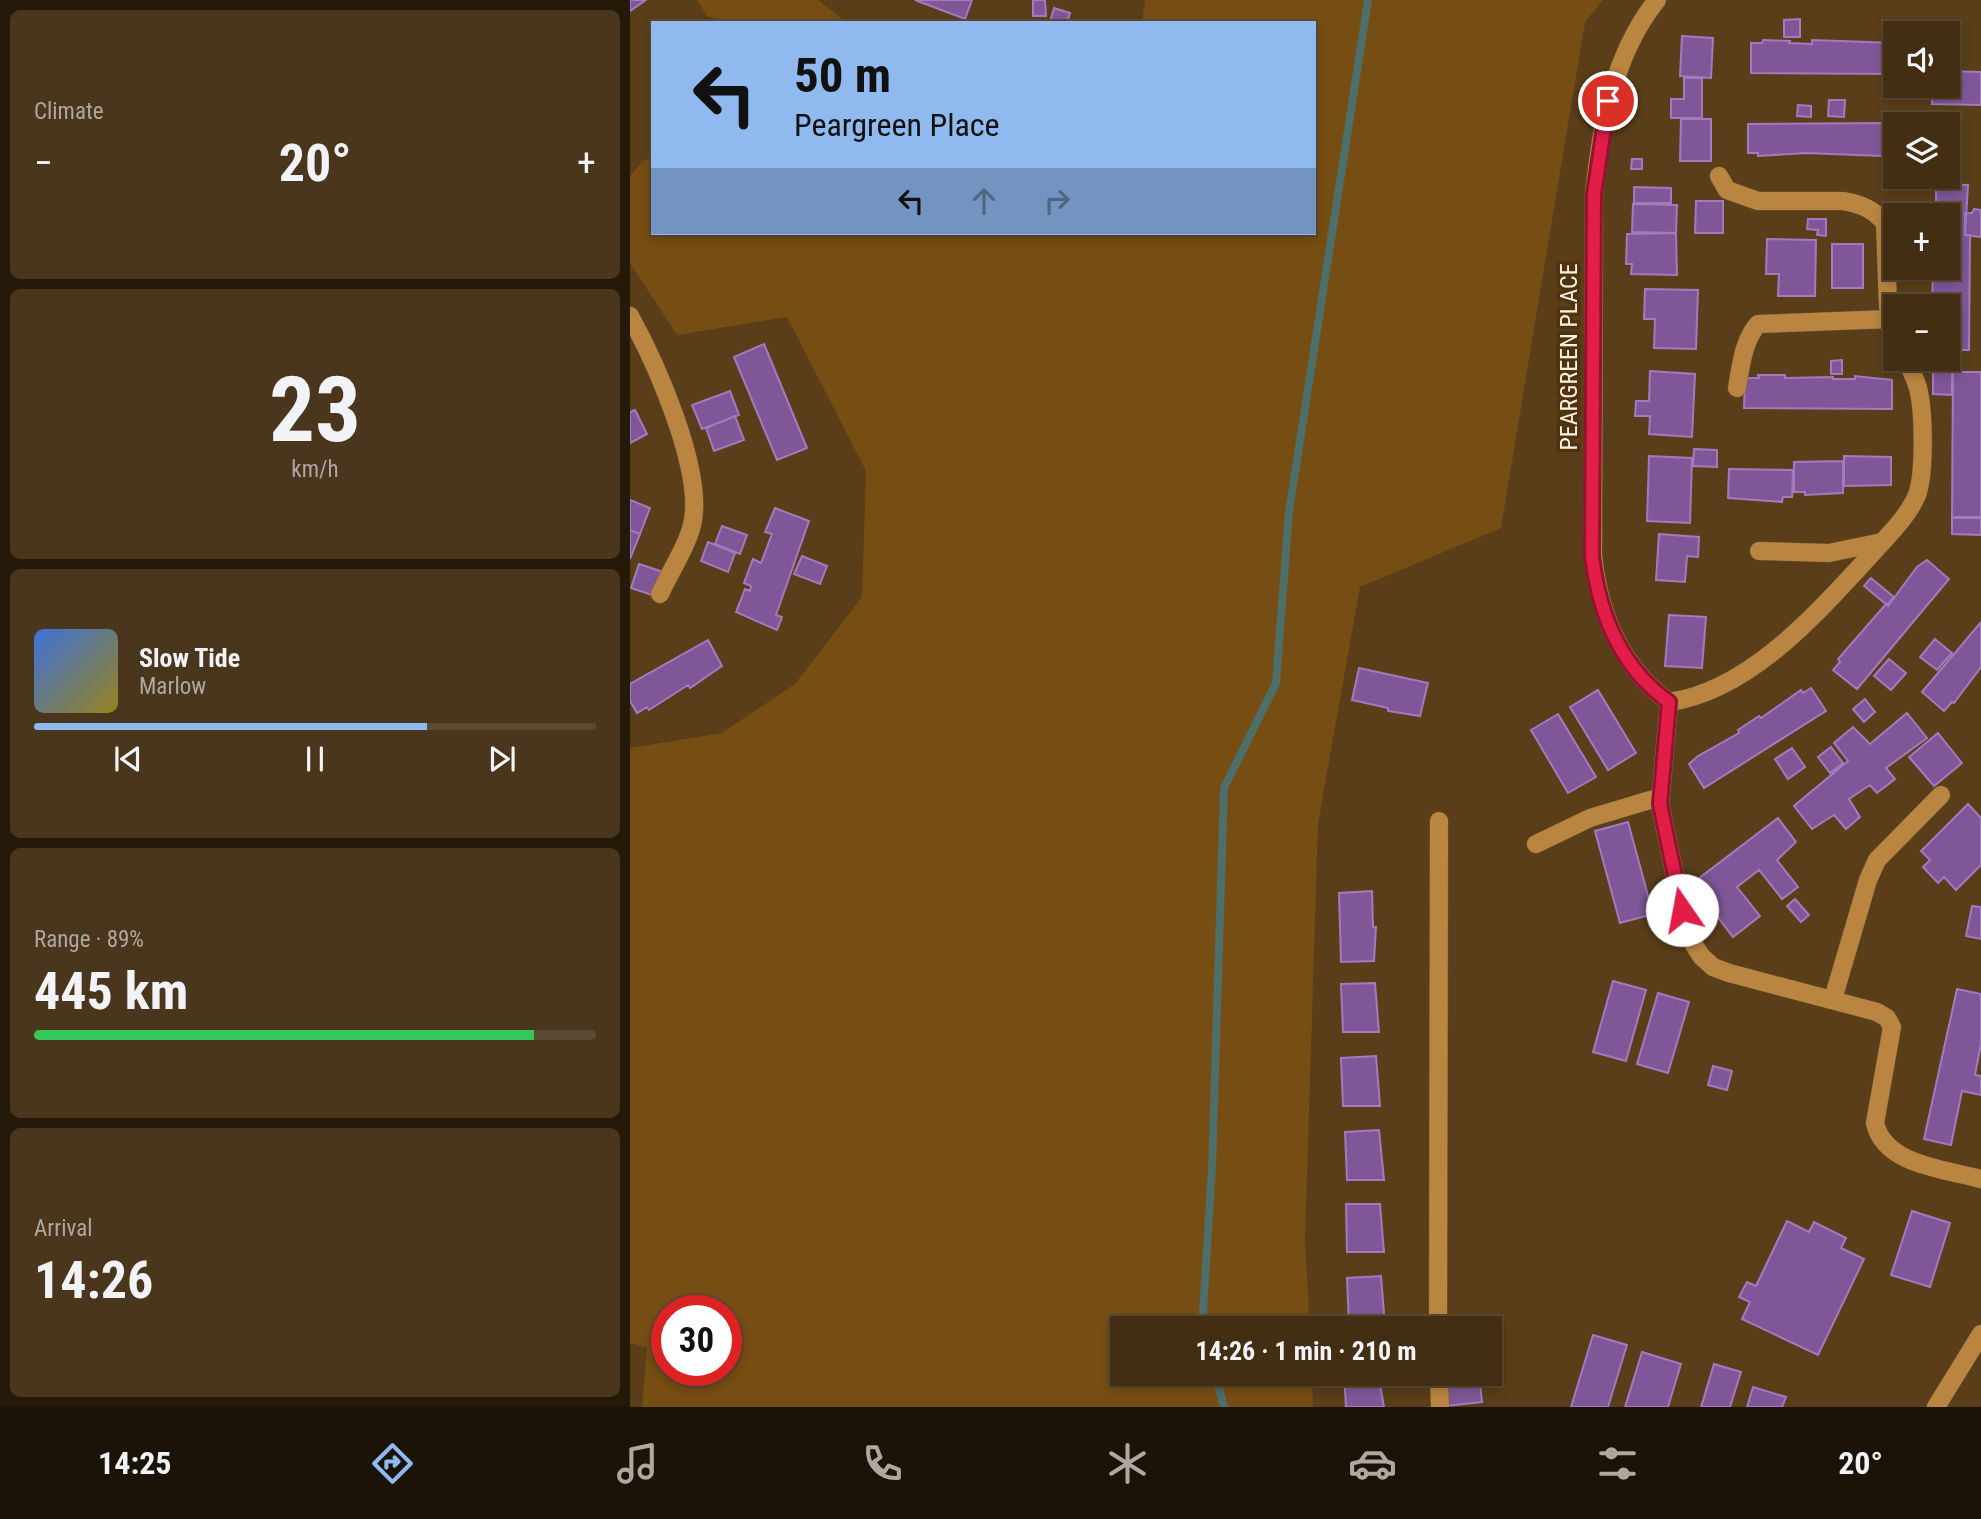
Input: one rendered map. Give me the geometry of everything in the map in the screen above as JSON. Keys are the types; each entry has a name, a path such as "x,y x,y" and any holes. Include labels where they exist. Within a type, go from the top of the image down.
{"street":[{"name":"PEARGREEN PLACE","path":"1657,0 1631,43 1608,101 1599,145 1594,194 1592,556 1597,592 1614,639 1652,690 1669,702"},
{"path":"1719,176 1727,190 1758,201 1857,203 1877,213 1885,223 1891,294"},
{"path":"630,316 674,415 690,468 694,496 693,522 660,594"},
{"path":"1737,388 1745,346 1758,324 1883,326"},
{"path":"1911,371 1920,408 1920,475 1916,495 1901,520 1882,542 1815,617 1781,647 1695,698 1669,702 1660,797 1682,910 1691,940 1701,956 1713,967 1729,973 1833,999 1877,1012 1887,1018 1892,1027 1875,1123 1878,1136 1885,1146 1898,1155 1981,1179"},
{"path":"1759,551 1829,553 1882,542"},
{"path":"1833,999 1868,880 1877,860 1941,795"},
{"path":"1536,844 1590,818 1660,797"},
{"path":"1437,1316 1439,821"},
{"path":"1936,1407 1981,1334"},
{"path":"1439,1386 1440,1407"}],"shaded area":[{"path":"697,0 818,0 845,21 717,21 707,16"},
{"path":"1145,0 1603,0 1585,22 1501,528 1360,587 1318,823 1305,1241 1309,1316 1110,1316 1110,1386 1312,1386 1313,1407 642,1407 647,1347 630,1343 630,748 722,733 795,684 862,597 866,471 787,317 677,335 630,263 630,176 643,161 651,157 651,235 1316,235 1316,21 1142,21"}],"building":[{"path":"630,0 646,0 630,11"},
{"path":"915,0 972,0 965,19"},
{"path":"1033,0 1045,0 1046,16 1033,16"},
{"path":"1054,8 1070,13 1068,21 1050,21"},
{"path":"1800,19 1800,37 1784,37 1784,20"},
{"path":"1682,36 1713,38 1711,78 1680,76"},
{"path":"1763,40 1812,44 1812,40 1883,43 1883,74 1751,73 1751,43 1762,43"},
{"path":"1960,71 1981,72 1981,105 1932,104 1932,98 1960,98"},
{"path":"1684,78 1702,78 1702,118 1671,118 1671,99 1684,99"},
{"path":"1829,100 1845,100 1844,117 1828,116"},
{"path":"1798,105 1811,106 1811,117 1797,116"},
{"path":"1681,119 1711,119 1711,161 1680,161"},
{"path":"1883,123 1883,156 1806,153 1758,156 1758,153 1748,153 1748,124"},
{"path":"1632,159 1642,159 1642,169 1631,169"},
{"path":"1960,185 1968,185 1965,235 1970,235 1969,350 1960,350 1960,294 1932,294 1933,280 1960,280 1960,203 1936,203 1936,189 1960,189"},
{"path":"1634,187 1671,188 1671,203 1634,203"},
{"path":"1696,201 1723,201 1723,233 1695,233"},
{"path":"1633,204 1677,205 1676,233 1632,232"},
{"path":"1974,209 1981,210 1981,237 1965,235 1965,213 1972,213"},
{"path":"1808,219 1826,219 1826,236 1817,235 1818,230 1807,229"},
{"path":"1676,233 1677,275 1631,274 1632,264 1626,264 1627,234"},
{"path":"1767,239 1816,240 1815,296 1778,296 1779,274 1766,274"},
{"path":"1832,244 1863,244 1863,288 1832,288"},
{"path":"1645,289 1698,290 1696,349 1654,348 1655,319 1644,319"},
{"path":"764,344 807,448 777,460 734,357"},
{"path":"1842,360 1842,374 1831,374 1831,361"},
{"path":"1650,371 1695,374 1692,437 1649,434 1650,416 1635,416 1636,401 1649,401"},
{"path":"1933,371 1952,371 1952,395 1933,394"},
{"path":"1953,372 1981,372 1981,517 1952,517"},
{"path":"1758,375 1833,379 1855,379 1855,376 1892,380 1892,409 1744,408 1745,378 1759,378"},
{"path":"730,391 739,415 702,429 692,405"},
{"path":"635,410 647,434 630,443 630,412"},
{"path":"735,416 744,440 714,451 706,428"},
{"path":"1694,449 1717,450 1717,467 1693,466"},
{"path":"1649,456 1692,458 1690,523 1647,521"},
{"path":"1844,456 1891,457 1891,485 1844,486"},
{"path":"1843,461 1843,493 1805,495 1805,492 1794,492 1794,462"},
{"path":"1729,469 1793,470 1792,497 1783,497 1782,502 1728,498"},
{"path":"630,500 650,508 640,534 630,530"},
{"path":"775,508 809,521 776,615 782,617 777,630 736,612 745,589 750,591 751,586 744,583 753,559 761,563 772,534 765,532"},
{"path":"1952,518 1981,518 1981,535 1952,534"},
{"path":"722,526 747,535 740,554 715,544"},
{"path":"630,530 640,534 630,559"},
{"path":"1659,534 1699,537 1698,557 1687,556 1685,582 1656,580"},
{"path":"708,542 735,553 728,572 701,561"},
{"path":"802,556 827,566 820,584 794,574"},
{"path":"1927,560 1949,579 1857,689 1833,670 1840,662 1838,659 1886,604 1888,606 1917,567"},
{"path":"639,564 663,572 655,596 631,588"},
{"path":"1871,578 1894,597 1887,605 1864,586"},
{"path":"1669,615 1706,617 1702,668 1665,666"},
{"path":"1981,622 1981,667 1954,703 1944,711 1922,692"},
{"path":"1935,639 1952,653 1937,670 1920,657"},
{"path":"708,640 722,666 690,688 688,685 649,710 647,707 637,713 630,701 630,684"},
{"path":"1889,659 1906,673 1891,690 1874,676"},
{"path":"1359,668 1428,683 1420,716 1388,711 1388,708 1352,700"},
{"path":"1811,688 1826,711 1704,788 1689,764 1739,733 1738,730 1759,716 1761,718 1801,690 1803,693"},
{"path":"1598,690 1636,753 1608,770 1570,707"},
{"path":"1865,699 1875,712 1864,722 1853,709"},
{"path":"1907,713 1927,738 1886,768 1895,779 1877,793 1870,785 1849,799 1860,817 1846,829 1834,815 1812,829 1794,806 1848,761 1834,743 1853,727 1870,744"},
{"path":"1558,714 1596,777 1568,793 1531,730"},
{"path":"1938,733 1962,763 1934,786 1909,757"},
{"path":"1831,747 1843,763 1830,773 1818,757"},
{"path":"1792,748 1805,767 1788,779 1775,759"},
{"path":"1968,804 1981,818 1981,865 1956,890 1944,877 1938,883 1923,867 1930,860 1921,851"},
{"path":"1778,818 1796,842 1777,860 1798,887 1782,899 1759,870 1737,887 1760,916 1733,937 1710,907 1716,902 1698,879"},
{"path":"1628,822 1653,914 1620,923 1595,831"},
{"path":"1372,891 1373,927 1376,927 1374,961 1341,962 1339,893"},
{"path":"1795,899 1809,915 1801,922 1787,906"},
{"path":"1972,906 1981,907 1981,939 1966,936"},
{"path":"1613,981 1646,990 1626,1061 1593,1052"},
{"path":"1375,983 1379,1032 1343,1032 1341,984"},
{"path":"1957,989 1981,994 1981,1044 1975,1075 1981,1076 1981,1095 1962,1091 1951,1145 1924,1139"},
{"path":"1658,993 1689,1002 1668,1073 1637,1064"},
{"path":"1376,1056 1380,1106 1343,1106 1341,1058"},
{"path":"1713,1066 1732,1071 1727,1090 1708,1085"},
{"path":"1379,1130 1384,1180 1347,1180 1345,1132"},
{"path":"1346,1204 1380,1204 1384,1252 1347,1252"},
{"path":"1912,1211 1950,1223 1930,1287 1891,1275"},
{"path":"1787,1221 1809,1232 1814,1222 1846,1238 1841,1248 1864,1259 1818,1355 1742,1319 1750,1302 1739,1297 1747,1282 1756,1286"},
{"path":"1381,1276 1384,1316 1349,1316 1347,1278"},
{"path":"1593,1335 1627,1345 1608,1407 1571,1407"},
{"path":"1642,1352 1681,1364 1668,1407 1625,1407"},
{"path":"1714,1364 1741,1372 1730,1407 1701,1407"},
{"path":"1345,1386 1380,1386 1384,1407 1346,1407"},
{"path":"1444,1386 1480,1386 1482,1402 1445,1406"},
{"path":"1753,1387 1786,1397 1782,1407 1747,1407"}],"waterway":[{"path":"1203,1316 1212,1168 1224,788 1276,683 1289,512 1368,0"},
{"path":"1218,1386 1224,1407"}],"route":[{"path":"1608,101 1599,145 1594,194 1592,556 1597,592 1614,639 1652,690 1669,702 1660,804 1682,910"}]}
